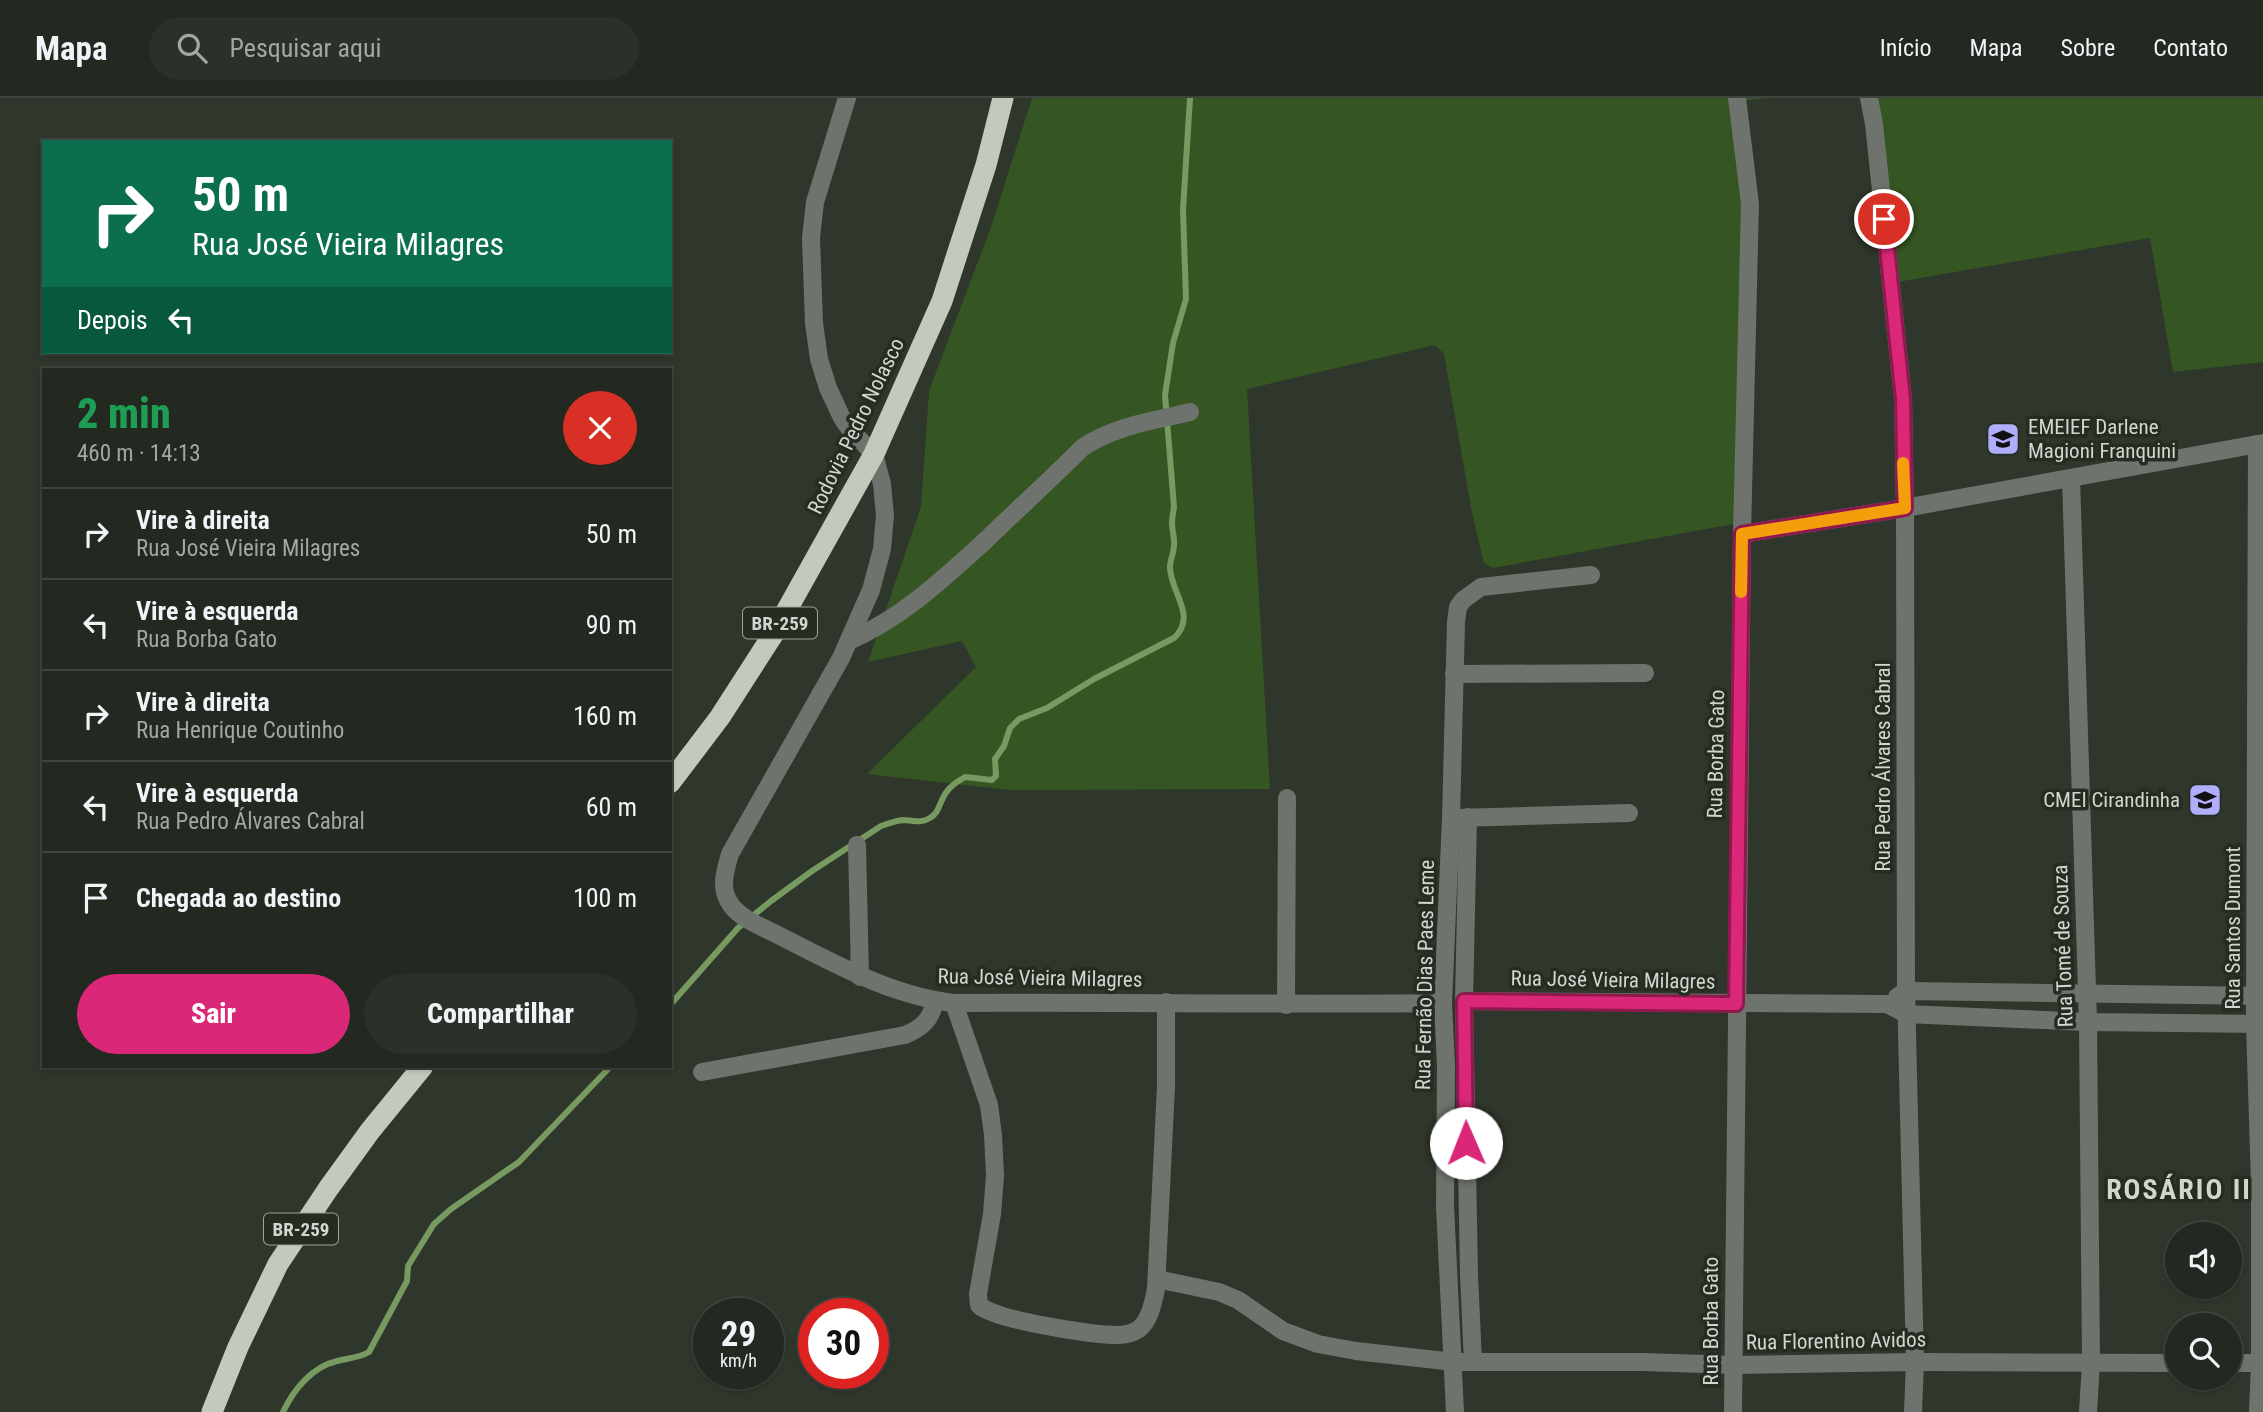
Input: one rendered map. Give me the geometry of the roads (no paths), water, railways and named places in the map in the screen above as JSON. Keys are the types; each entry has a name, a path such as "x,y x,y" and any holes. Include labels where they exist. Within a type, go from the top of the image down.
{"highway":[{"name":"Rodovia Pedro Nolasco","path":"672,780 720,718 774,634 874,454 942,301 986,165 1003,98"},
{"name":"BR-259","path":"212,1412 238,1347 278,1264 335,1179 421,1068"}],"street":[{"path":"847,98 815,202 811,238 814,323 819,359 828,388 851,431 874,454"},
{"name":"Rua Borba Gato","path":"1733,1412 1742,534 1750,204 1737,98"},
{"name":"Rua Pedro Álvares Cabral","path":"1869,98 1903,399 1906,1014 1915,1362 1913,1412"},
{"path":"849,641 877,629 943,579 1095,438 1190,412"},
{"path":"1742,534 1905,508 2260,444"},
{"name":"Rua Santos Dumont","path":"2258,1412 2262,1363 2259,1024 2260,444"},
{"name":"Rua José Vieira Milagres","path":"874,454 882,484 885,515 882,549 871,590 849,641 730,854 723,885 731,905 752,921 860,977 935,1001 1286,1005 1443,1003"},
{"name":"Rua Tomé de Souza","path":"2071,478 2088,1022 2091,1363 2088,1412"},
{"name":"Rua Fernão Dias Paes Leme","path":"1455,1412 1445,1206 1446,1066 1443,1003 1460,818 1454,674 1458,607 1470,593 1481,587 1591,575"},
{"path":"1454,674 1645,673"},
{"path":"1286,1005 1287,798"},
{"path":"1473,1362 1460,818 1629,813"},
{"path":"857,845 860,977"},
{"path":"1887,1004 1906,991 2260,996"},
{"path":"702,1072 905,1035 918,1030 929,1020 935,1001"},
{"name":"Rua José Vieira Milagres","path":"1464,1001 1887,1004 1906,1014 2088,1022 2259,1024"},
{"path":"954,1003 989,1105 993,1135 993,1201 977,1301 981,1308 998,1315 1051,1326 1119,1335 1133,1332 1143,1324 1152,1305 1157,1279 1166,1086 1166,1002"},
{"name":"Rua Florentino Avidos","path":"1157,1279 1219,1292 1238,1300 1283,1331 1318,1343 1356,1351 1454,1362 1734,1365 1915,1362 2165,1363"},
{"path":"2242,1363 2262,1363"}],"waterway":[{"path":"672,1003 738,928 812,871 881,826 900,820 920,821 930,818 949,789 965,777 992,780 996,776 995,759 1004,746 1010,728 1019,719 1047,708 1094,679 1174,638 1181,630 1183,612 1170,567 1174,542 1174,507 1165,395 1173,343 1186,299 1183,210 1190,98"},
{"path":"283,1412 298,1387 320,1368 369,1352 407,1281 408,1266 434,1224 451,1209 519,1162 609,1068"}],"place":[{"name":"EMEIEF Darlene Magioni Franquini","path":"2003,439"},
{"name":"CMEI Cirandinha","path":"2205,800"}],"district":[{"name":"ROSÁRIO II","path":"2179,1189"}]}
